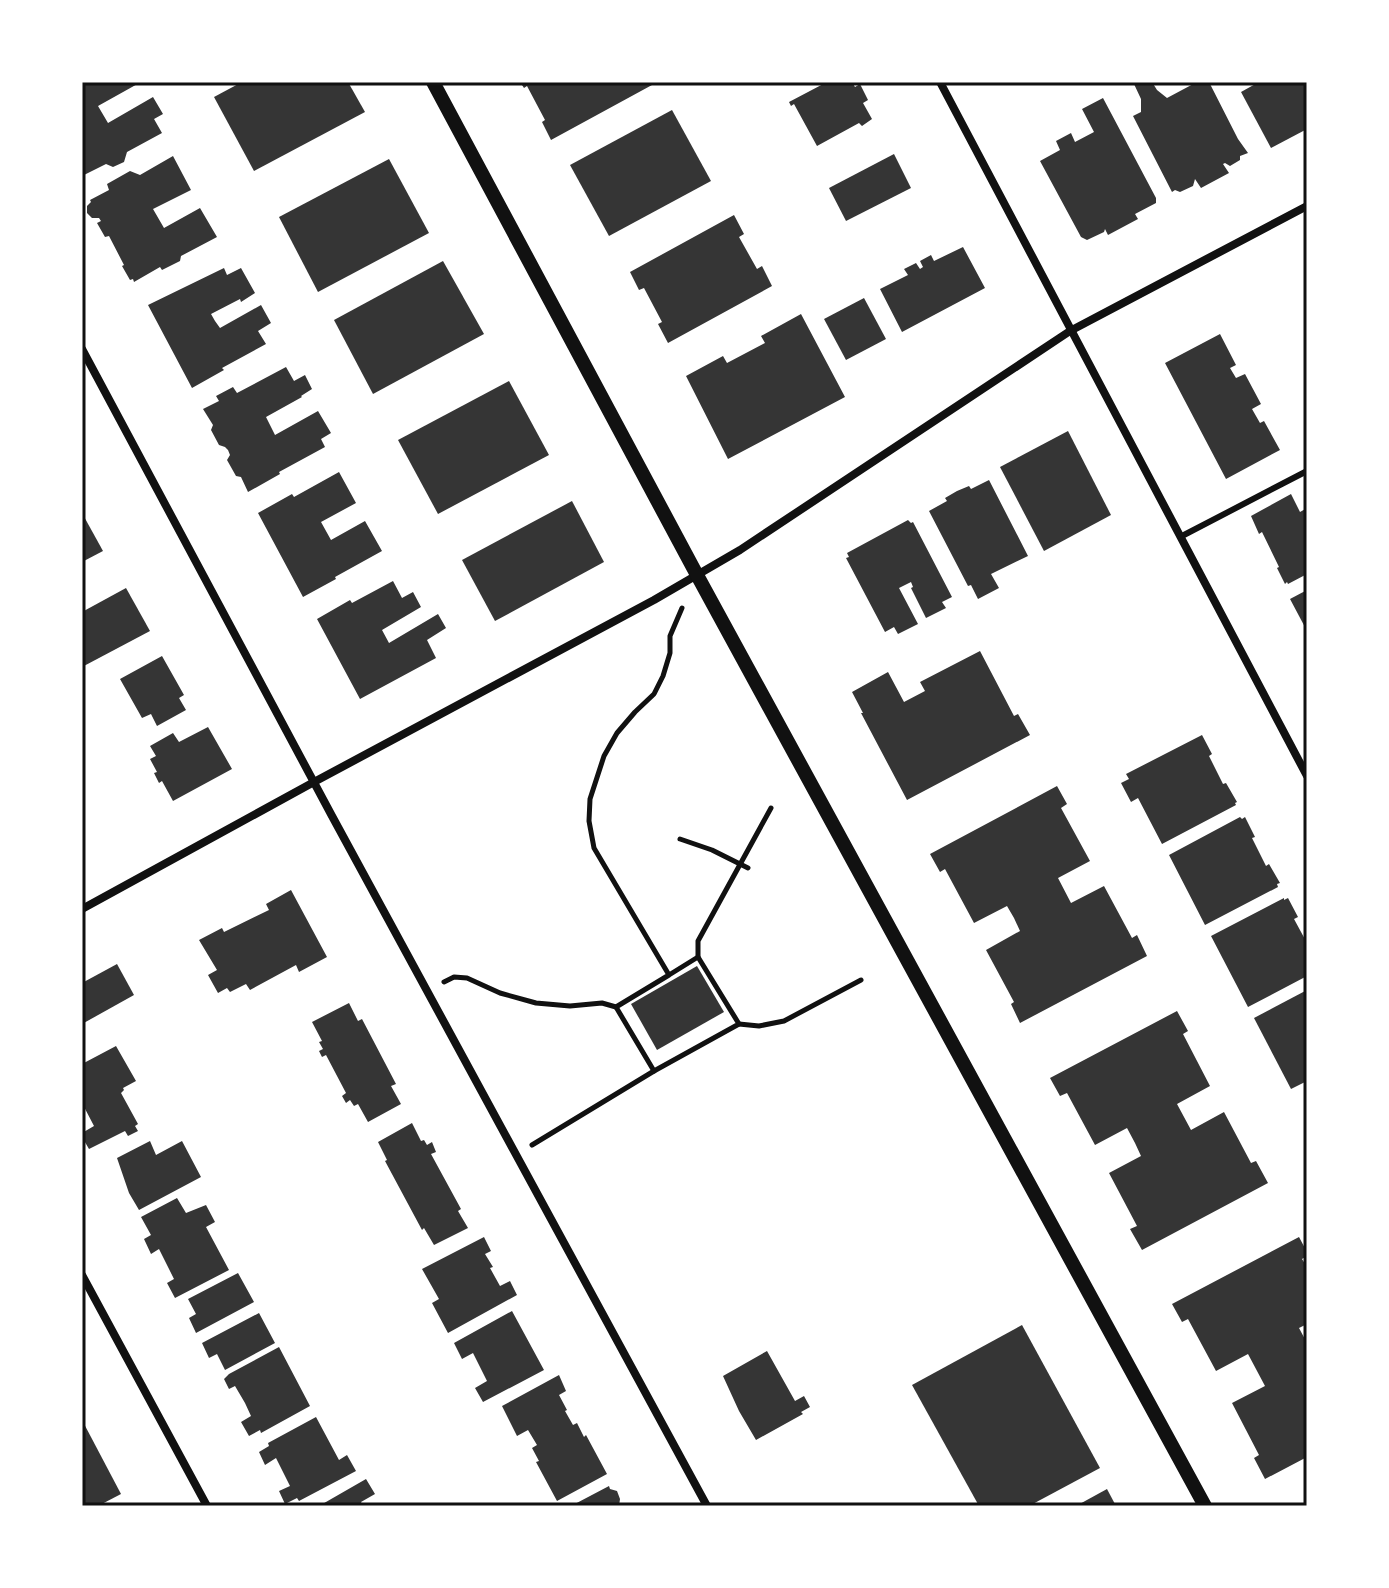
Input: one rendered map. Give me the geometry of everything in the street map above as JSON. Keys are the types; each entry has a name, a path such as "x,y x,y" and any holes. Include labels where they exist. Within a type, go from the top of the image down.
{"street":[{"path":"433,82 697,575 1205,1506"},
{"path":"940,82 1307,776"},
{"path":"82,909 631,613 740,550 1070,331 1307,206"},
{"path":"82,349 707,1506"},
{"path":"82,1275 207,1506"}],"lane":[{"path":"1182,536 1307,471"}],"path":[{"path":"669,975 594,848 589,821 590,799 604,756 617,733 654,694 670,653 670,636"},
{"path":"739,1024 698,957 698,941 771,808"},
{"path":"680,839 748,868"},
{"path":"616,1007 698,957"},
{"path":"454,977 467,978 480,986 536,1003 570,1006 602,1003 616,1007 654,1071"},
{"path":"543,1138 739,1024 759,1026 784,1021 861,980"}],"building":[{"path":"82,82 141,82 98,106 108,123 153,97 163,114 154,119 162,133 127,152 124,162 113,167 106,164 82,176"},
{"path":"242,82 348,82 365,112 254,171 214,97"},
{"path":"520,82 651,82 652,85 551,140 542,122 545,120 527,86 524,88"},
{"path":"827,82 852,82 855,87 860,84 868,100 863,103 872,119 817,146 794,104 791,106 789,102"},
{"path":"1152,82 1167,98 1197,82 1209,82 1248,153 1230,166 1223,164 1229,173 1201,188 1195,179 1193,186 1172,192 1133,116 1141,112 1141,99 1134,84"},
{"path":"1259,82 1307,82 1307,129 1271,148 1241,92"},
{"path":"1103,98 1156,203 1135,214 1138,219 1108,235 1105,229 1087,240 1081,237 1040,161 1060,150 1056,141 1071,133 1075,142 1094,132 1082,109"},
{"path":"672,110 711,181 609,236 570,165"},
{"path":"894,154 911,188 846,221 829,188"},
{"path":"173,156 191,190 153,209 164,228 200,208 217,237 181,256 180,261 162,270 160,267 134,282 122,266 109,236 105,237 97,223 101,221 87,213 87,206 90,200 109,190 107,184 130,171 140,175"},
{"path":"389,159 429,233 318,292 279,217"},
{"path":"734,215 744,234 739,237 757,269 762,266 772,286 668,343 658,324 662,322 644,288 639,290 630,272"},
{"path":"963,247 985,288 902,332 880,289 908,275 904,269 916,263 920,269 923,267 920,261 931,255 934,261"},
{"path":"443,261 484,334 373,394 334,320"},
{"path":"224,268 227,275 241,268 255,293 211,314 220,328 261,305 271,323 258,331 266,344 192,388 148,305"},
{"path":"864,298 886,339 846,360 824,319"},
{"path":"801,314 845,397 728,459 686,376 723,356 727,363 765,343 761,336"},
{"path":"1220,334 1236,365 1230,368 1236,378 1245,374 1261,404 1252,409 1260,423 1264,421 1280,450 1226,479 1165,363"},
{"path":"286,367 294,381 305,375 312,389 266,417 275,435 318,411 331,433 321,439 325,447 248,492 227,460 230,455 228,450 219,445 211,430 213,425 203,409 219,401 216,396 233,387 237,393"},
{"path":"509,381 549,455 438,514 398,440"},
{"path":"1068,431 1111,515 1044,551 1000,467"},
{"path":"339,472 356,503 321,522 331,540 365,521 382,551 303,597 258,513"},
{"path":"989,480 1028,556 991,574 999,588 978,599 971,585 968,586 929,511 957,491 969,486 971,489"},
{"path":"1291,494 1300,512 1307,508 1307,574 1285,584 1262,532 1259,534 1251,516"},
{"path":"572,501 604,562 495,621 462,560"},
{"path":"82,513 103,551 82,562"},
{"path":"908,520 913,522 952,597 942,602 946,608 926,618 911,582 899,588 918,624 898,634 894,627 885,632 846,558 849,557 847,553"},
{"path":"393,581 402,598 413,592 421,607 382,630 389,643 438,614 446,628 427,640 436,658 360,699 317,619"},
{"path":"126,588 150,631 82,667 82,612"},
{"path":"1307,590 1307,631 1290,599"},
{"path":"980,651 1014,716 1018,714 1030,735 907,800 852,692 888,672 904,702 925,691 920,682"},
{"path":"162,656 184,695 179,698 186,710 157,726 151,714 142,718 120,679"},
{"path":"208,727 232,769 173,801 154,773 157,772 150,759 156,756 150,746 173,733 179,742"},
{"path":"1202,735 1212,754 1209,756 1236,805 1162,844 1138,798 1131,802 1121,783 1129,779 1126,774"},
{"path":"1057,786 1067,804 1061,808 1090,861 1058,878 1071,903 1104,886 1132,938 1137,935 1147,956 1020,1023 1011,1004 1014,1002 986,950 1020,931 1014,918 1007,906 974,923 945,869 940,872 930,854"},
{"path":"1245,817 1266,866 1269,864 1280,883 1278,887 1205,925 1169,855"},
{"path":"291,890 327,957 299,972 296,965 250,990 246,984 230,992 227,988 218,993 208,975 217,970 199,940 222,928 224,932 269,910 266,904"},
{"path":"1288,898 1298,917 1294,919 1307,943 1307,976 1248,1007 1211,936"},
{"path":"117,964 134,995 82,1024 82,983"},
{"path":"697,966 724,1012 657,1050 631,1004"},
{"path":"1307,990 1307,1081 1291,1089 1254,1018"},
{"path":"349,1003 358,1021 362,1019 396,1084 391,1086 401,1104 368,1122 358,1104 354,1106 350,1100 346,1103 342,1096 346,1093 326,1055 322,1057 319,1051 323,1049 319,1042 322,1041 312,1022"},
{"path":"1177,1011 1188,1031 1183,1034 1210,1086 1177,1104 1191,1130 1224,1112 1251,1163 1256,1161 1268,1183 1142,1250 1130,1229 1137,1226 1109,1173 1141,1156 1127,1128 1095,1145 1067,1093 1060,1096 1050,1078"},
{"path":"116,1046 136,1081 123,1088 121,1093 138,1124 135,1126 138,1131 128,1136 125,1131 89,1149 82,1133 94,1126 82,1103 82,1064"},
{"path":"412,1123 421,1141 424,1140 427,1145 432,1142 436,1152 431,1154 468,1228 434,1245 424,1228 422,1230 378,1142"},
{"path":"150,1141 156,1155 182,1141 201,1177 139,1210 129,1193 117,1158"},
{"path":"177,1198 186,1213 206,1205 215,1222 206,1227 229,1270 175,1298 167,1283 174,1279 159,1249 151,1254 144,1239 151,1235 141,1217"},
{"path":"484,1237 491,1251 485,1254 500,1286 510,1281 517,1295 448,1333 432,1303 439,1299 422,1269"},
{"path":"1299,1237 1307,1252 1302,1259 1307,1267 1307,1324 1299,1328 1307,1343 1307,1457 1265,1479 1254,1458 1259,1455 1232,1403 1265,1386 1248,1354 1216,1371 1188,1319 1182,1322 1172,1304"},
{"path":"238,1273 254,1302 196,1333 189,1318 196,1314 188,1299"},
{"path":"512,1311 544,1370 483,1402 475,1388 487,1381 473,1353 462,1359 454,1343"},
{"path":"259,1313 275,1343 225,1370 217,1354 209,1358 202,1343"},
{"path":"1022,1325 1100,1468 1029,1506 979,1506 912,1385"},
{"path":"279,1347 310,1406 261,1433 260,1430 249,1436 241,1422 251,1416 235,1386 229,1389 224,1379"},
{"path":"767,1351 795,1401 804,1396 810,1407 756,1440 723,1376"},
{"path":"559,1375 566,1391 559,1395 565,1411 573,1425 577,1423 584,1437 586,1435 607,1474 557,1501 536,1462 539,1461 532,1448 537,1445 528,1430 517,1436 502,1406"},
{"path":"316,1417 339,1460 347,1455 356,1471 299,1501 297,1498 285,1504 279,1491 290,1486 276,1458 265,1465 259,1452 269,1446 268,1443"},
{"path":"82,1420 121,1494 98,1506 84,1506 82,1502"},
{"path":"366,1479 375,1494 361,1502 363,1506 319,1506"},
{"path":"609,1486 617,1491 619,1506 571,1506"},
{"path":"1107,1489 1116,1506 1076,1506"}]}
